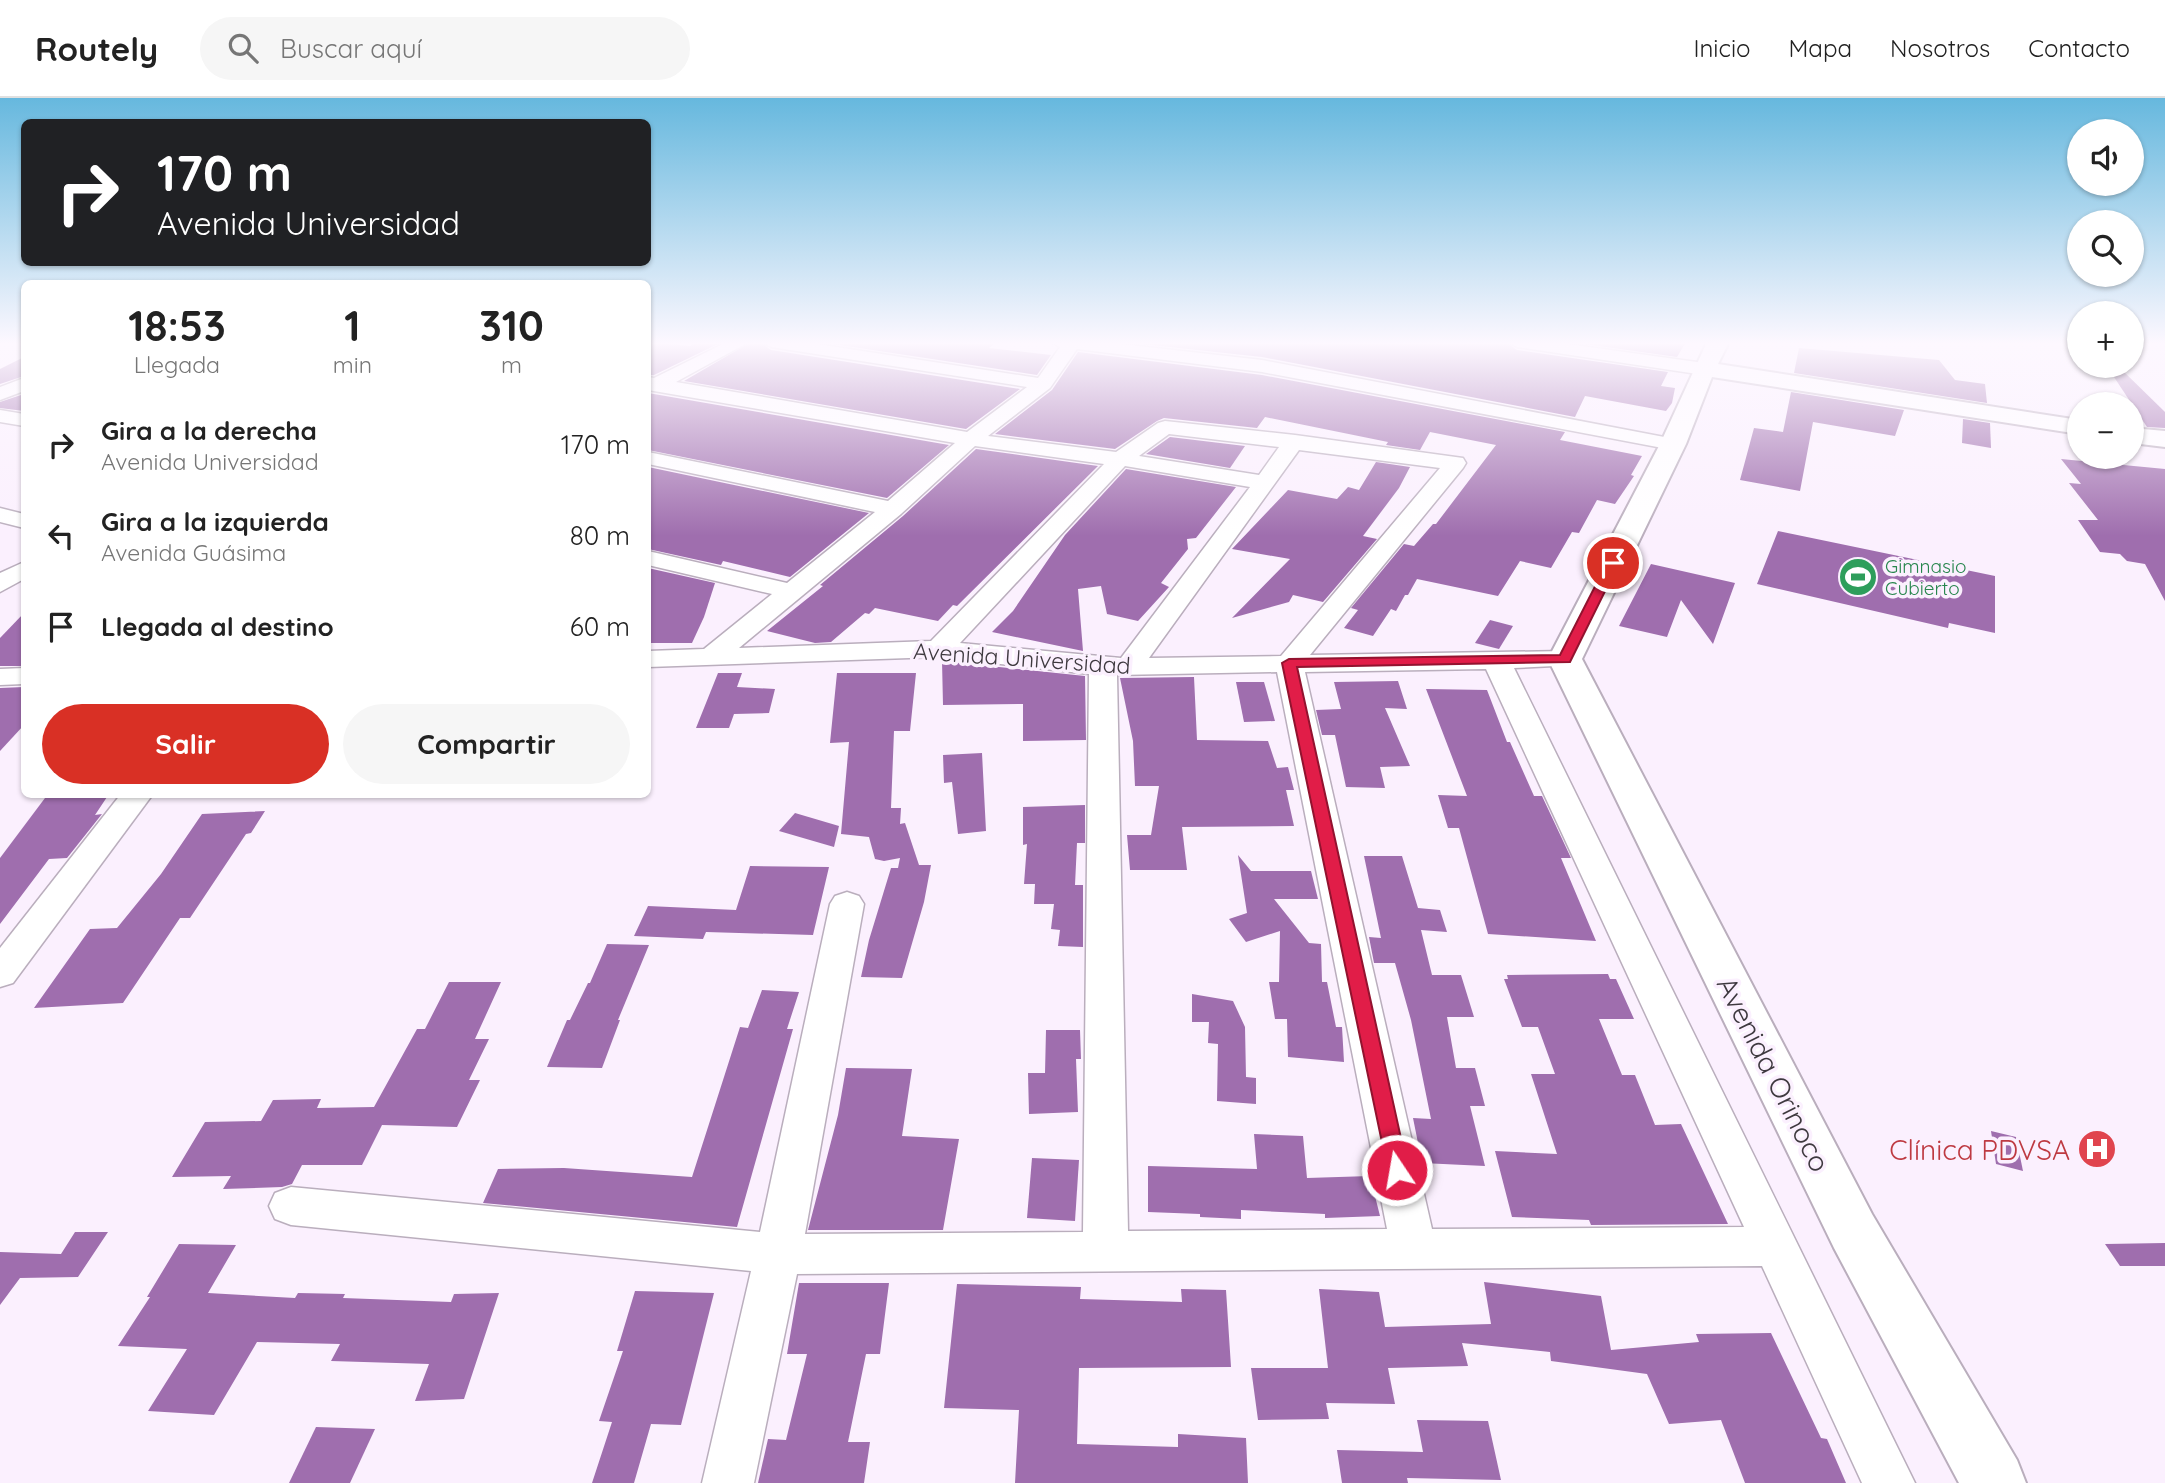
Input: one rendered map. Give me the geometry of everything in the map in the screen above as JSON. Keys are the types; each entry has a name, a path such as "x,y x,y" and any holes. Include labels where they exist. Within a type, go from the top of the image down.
{"main road":[{"path":"1565,659 1673,444 1688,407"},
{"path":"1947,407 2067,425"},
{"path":"2144,437 2165,439"},
{"name":"Avenida Orinoco","path":"1565,659 1853,1231 1994,1483"}],"street":[{"path":"782,407 1016,447 1120,459 1266,482"},
{"path":"710,658 892,509 972,438 1013,407"},
{"path":"1476,407 1673,444"},
{"path":"0,415 21,419"},
{"path":"939,649 1120,459 1165,427 1296,441 1455,463 1289,663 1414,1250"},
{"path":"1106,1252 1116,666 1266,482 1296,441"},
{"path":"651,459 892,509"},
{"path":"0,516 21,520"},
{"path":"651,559 791,591"},
{"path":"0,584 21,571"},
{"name":"Avenida Universidad","path":"651,659 939,649 1116,666 1565,659"},
{"path":"1496,660 1889,1483"},
{"path":"0,677 21,676"},
{"path":"0,974 135,798"},
{"path":"728,1483 778,1254 847,904"},
{"path":"290,1206 778,1254 1776,1246"}],"building":[{"path":"21,407 21,411 0,408"},
{"path":"651,407 727,407 949,445 887,498 651,451"},
{"path":"835,407 996,407 966,429"},
{"path":"1030,407 1430,407 1565,432 1560,440 1642,456 1631,475 1634,476 1615,504 1597,500 1579,533 1572,532 1551,568 1520,561 1498,596 1417,579 1396,611 1391,609 1373,636 1344,628 1358,610 1351,608 1404,544 1414,546 1433,524 1436,524 1496,445 1430,432 1420,450 1386,445 1388,442 1265,417 1257,428 1164,418 1115,449 995,434"},
{"path":"1521,407 1580,407 1575,417"},
{"path":"1642,407 1669,407 1666,411"},
{"path":"1788,407 1883,407 1904,410 1895,436 1813,422 1800,491 1740,480 1754,428 1783,432"},
{"path":"2144,407 2160,407 2165,412 2165,428 2147,427 2144,422"},
{"path":"1963,419 1990,423 1991,448 1962,443"},
{"path":"1170,437 1245,446 1230,468 1146,454"},
{"path":"976,449 1098,466 957,606 953,605 938,621 875,608 869,614 865,613 831,642 815,643 767,631 823,586 820,585 903,516"},
{"path":"1376,462 1410,467 1399,488 1363,536 1377,539 1323,602 1293,595 1289,602 1232,618 1290,559 1232,549 1288,490 1337,499 1348,487 1359,490"},
{"path":"651,468 869,513 790,577 723,561 721,565 651,550"},
{"path":"1126,469 1236,487 1196,538 1187,539 1188,549 1161,583 1169,587 1138,621 1107,614 1101,586 1078,589 1083,651 992,632 1013,611 1065,535"},
{"path":"2069,469 2165,469 2165,601 2145,564 2127,561 2120,554 2100,552 2078,520 2098,520 2069,483 2081,484"},
{"name":"Gimnasio Cubierto","path":"1778,531 1995,576 1995,633 1949,623 1948,628 1757,584"},
{"path":"1651,564 1735,583 1713,644 1681,600 1667,637 1619,626"},
{"path":"651,569 715,583 692,643 651,643"},
{"path":"21,616 21,666 0,666 0,638"},
{"path":"1490,620 1513,626 1499,649 1475,643"},
{"path":"942,661 1085,676 1086,740 1023,741 1023,704 943,705"},
{"path":"718,673 742,673 737,687 775,689 769,713 734,714 729,728 696,728"},
{"path":"837,673 916,673 910,731 894,731 891,808 901,808 900,824 905,823 919,865 931,865 924,902 902,978 861,977 869,940 891,868 898,868 900,858 884,861 875,859 869,837 841,834 849,742 830,743"},
{"path":"1194,677 1197,740 1268,741 1277,768 1288,767 1294,790 1286,790 1294,826 1182,827 1187,870 1130,870 1127,835 1151,835 1159,786 1135,786 1133,741 1120,678"},
{"path":"1398,681 1407,709 1385,708 1410,766 1380,767 1385,788 1346,787 1335,735 1322,735 1316,710 1341,709 1334,682"},
{"path":"1236,682 1264,682 1275,721 1244,722"},
{"path":"21,687 21,728 0,751 0,688"},
{"path":"1426,689 1487,690 1507,742 1510,742 1534,796 1542,796 1571,858 1561,858 1596,941 1488,934 1459,828 1448,828 1438,795 1467,796"},
{"path":"982,753 986,831 958,834 952,782 944,783 943,755"},
{"path":"45,798 106,798 95,815 102,814 67,858 49,859 0,924 0,858"},
{"path":"1085,805 1085,843 1077,843 1075,885 1083,885 1083,947 1058,946 1060,930 1051,929 1054,904 1034,904 1035,884 1024,884 1027,844 1023,845 1023,807"},
{"path":"265,811 251,833 246,834 190,918 180,918 123,1003 34,1008 90,929 117,928 161,874 202,814"},
{"path":"795,813 839,826 834,847 779,831"},
{"path":"1238,855 1251,871 1311,871 1318,899 1274,899 1309,943 1321,944 1322,982 1327,982 1336,1027 1342,1027 1344,1062 1288,1057 1287,1019 1275,1019 1269,982 1279,982 1280,931 1246,942 1229,919 1247,913"},
{"path":"1364,856 1402,856 1418,908 1440,910 1447,932 1421,930 1432,975 1461,975 1474,1017 1447,1017 1456,1068 1475,1068 1485,1106 1470,1106 1485,1166 1422,1163 1413,1118 1431,1119 1411,1020 1395,963 1374,963 1369,937 1381,938"},
{"path":"750,866 829,867 813,935 706,932 703,939 634,936 648,906 736,910"},
{"path":"607,944 649,945 618,1020 602,1068 547,1067 567,1020 570,1020 590,983"},
{"path":"1608,974 1610,979 1616,979 1634,1019 1599,1019 1622,1075 1635,1075 1655,1125 1681,1124 1728,1224 1591,1225 1589,1220 1512,1217 1495,1151 1557,1154 1531,1074 1555,1074 1538,1027 1522,1027 1504,979 1508,979 1507,975"},
{"path":"449,982 501,982 475,1039 489,1039 469,1080 480,1080 457,1127 382,1125 362,1165 302,1165 292,1184 282,1187 223,1189 231,1176 172,1177 205,1122 261,1121 273,1100 321,1099 317,1108 374,1107 417,1029 425,1029"},
{"path":"762,990 799,992 787,1029 793,1029 737,1227 483,1203 498,1169 564,1168 692,1177 740,1027 748,1028"},
{"path":"1192,994 1233,1001 1245,1027 1246,1077 1256,1078 1256,1104 1217,1101 1218,1044 1208,1043 1209,1022 1192,1022"},
{"path":"1046,1030 1080,1030 1081,1059 1076,1059 1078,1112 1029,1114 1028,1073 1045,1073"},
{"path":"846,1068 912,1069 902,1136 959,1139 943,1230 808,1230 838,1115"},
{"path":"1991,1131 2016,1137 2023,1171 1996,1164"},
{"path":"1254,1134 1303,1136 1307,1178 1370,1176 1380,1216 1325,1218 1325,1214 1241,1210 1241,1219 1148,1212 1148,1166 1257,1169"},
{"path":"1032,1158 1079,1160 1075,1221 1027,1218"},
{"path":"75,1232 108,1232 78,1277 20,1278 0,1305 0,1252 61,1254"},
{"path":"2165,1243 2165,1266 2120,1266 2105,1244"},
{"path":"179,1244 236,1245 208,1293 295,1298 298,1293 345,1294 343,1298 451,1302 454,1294 499,1293 464,1399 415,1401 429,1364 331,1361 340,1344 257,1342 214,1415 148,1411 187,1349 118,1346 150,1297 147,1297"},
{"path":"1484,1282 1601,1296 1611,1350 1699,1342 1696,1334 1771,1333 1821,1438 1827,1439 1846,1483 1745,1483 1721,1420 1669,1424 1647,1374 1551,1361 1550,1352 1462,1343 1468,1366 1388,1368 1395,1404 1326,1403 1329,1419 1258,1420 1251,1368 1328,1368 1319,1289 1379,1292 1385,1327 1491,1324"},
{"path":"799,1283 889,1283 880,1354 866,1354 848,1442 870,1442 864,1483 758,1483 768,1439 786,1440 807,1354 787,1354"},
{"path":"957,1284 1081,1287 1080,1299 1182,1302 1181,1289 1226,1290 1231,1367 1079,1368 1077,1444 1178,1447 1178,1434 1246,1438 1248,1483 1015,1483 1019,1410 944,1408"},
{"path":"635,1291 714,1293 681,1425 651,1424 634,1483 592,1483 612,1422 599,1421 623,1351 617,1351"},
{"path":"1417,1420 1488,1421 1501,1480 1407,1478 1408,1483 1342,1483 1337,1450 1423,1452"},
{"path":"316,1427 375,1429 350,1483 289,1483"}],"place":[{"name":"Gimnasio Cubierto","path":"1858,577"},
{"name":"Clínica PDVSA","path":"2097,1149"}],"route":[{"path":"1397,1170 1289,663 1565,659 1613,563"}]}
